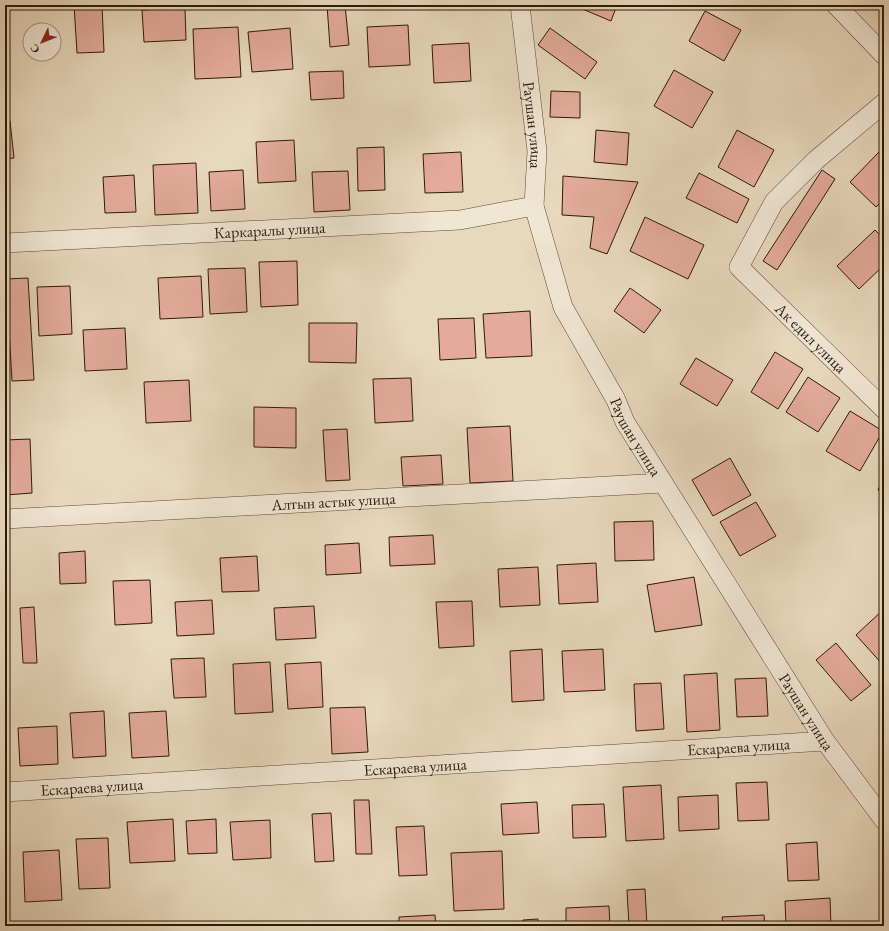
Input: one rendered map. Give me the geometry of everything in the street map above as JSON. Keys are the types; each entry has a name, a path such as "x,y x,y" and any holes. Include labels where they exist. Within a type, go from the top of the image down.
{"street":[{"name":"Раушан улица","path":"520,5 537,151 534,206 563,307 616,400 625,422 825,741 884,820"},
{"path":"836,5 884,56"},
{"name":"Ак едил улица","path":"884,103 816,160 774,202 739,266 884,409"},
{"name":"Каркаралы улица","path":"5,243 460,220 534,206"},
{"name":"Алтын астык улица","path":"5,519 663,482"},
{"name":"Ескараева улица","path":"5,792 825,741"}],"building":[{"path":"74,5 102,5 104,52 77,53"},
{"path":"327,5 345,5 349,45 330,47"},
{"path":"581,5 617,5 611,21 580,8"},
{"path":"666,5 683,5 682,10"},
{"path":"739,5 751,5 749,10"},
{"path":"185,8 186,40 144,42 142,10"},
{"path":"705,11 741,30 724,61 689,41"},
{"path":"408,25 410,65 369,67 367,27"},
{"path":"238,27 241,77 195,79 193,29"},
{"path":"290,28 293,69 252,72 248,32"},
{"path":"550,28 597,62 585,79 538,45"},
{"path":"469,43 471,81 434,83 432,45"},
{"path":"674,70 713,92 692,128 654,106"},
{"path":"343,71 344,98 311,100 309,72"},
{"path":"551,91 580,92 580,118 550,117"},
{"path":"5,121 10,121 14,158 5,159"},
{"path":"596,130 629,133 627,165 594,162"},
{"path":"737,130 774,150 754,187 718,167"},
{"path":"294,140 296,181 258,183 256,142"},
{"path":"384,147 385,190 358,191 357,148"},
{"path":"461,152 463,192 425,193 423,154"},
{"path":"879,152 884,156 884,199 876,207 850,182"},
{"path":"196,163 198,213 155,215 153,165"},
{"path":"243,170 245,209 211,211 209,172"},
{"path":"822,170 835,179 777,270 763,261"},
{"path":"348,171 350,210 314,212 312,172"},
{"path":"699,173 749,199 737,223 686,198"},
{"path":"134,175 136,212 105,213 103,177"},
{"path":"563,176 638,182 607,254 590,248 594,217 562,215"},
{"path":"645,217 704,245 688,279 630,251"},
{"path":"875,230 884,239 884,265 859,289 837,266"},
{"path":"297,261 298,305 261,307 259,262"},
{"path":"245,268 247,312 210,314 208,269"},
{"path":"201,276 203,317 160,319 158,278"},
{"path":"28,278 34,380 12,381 6,279"},
{"path":"70,286 72,334 39,336 37,287"},
{"path":"630,288 661,310 644,333 614,311"},
{"path":"530,311 532,356 486,358 483,314"},
{"path":"474,318 476,358 440,360 438,319"},
{"path":"309,323 357,323 356,363 309,362"},
{"path":"125,328 127,369 85,371 83,330"},
{"path":"775,352 803,369 778,409 751,392"},
{"path":"696,358 733,380 717,406 680,384"},
{"path":"808,377 840,398 818,432 786,412"},
{"path":"411,378 413,421 375,423 373,379"},
{"path":"189,380 191,421 146,423 144,382"},
{"path":"254,407 296,408 296,448 254,447"},
{"path":"850,411 883,431 860,471 826,451"},
{"path":"510,426 513,481 470,483 467,428"},
{"path":"347,429 350,480 326,481 323,430"},
{"path":"30,439 32,493 5,495 5,440"},
{"path":"441,455 443,484 403,486 401,457"},
{"path":"730,458 751,495 713,516 692,480"},
{"path":"884,477 884,493 878,490"},
{"path":"756,502 776,536 740,556 720,522"},
{"path":"653,521 654,560 615,561 614,522"},
{"path":"433,535 435,564 390,566 389,537"},
{"path":"359,543 361,573 326,575 325,545"},
{"path":"85,551 86,583 60,584 59,553"},
{"path":"257,556 259,591 222,592 220,558"},
{"path":"596,563 598,602 559,604 557,565"},
{"path":"538,567 540,605 500,607 498,569"},
{"path":"694,577 702,625 655,632 647,585"},
{"path":"150,580 152,623 115,625 113,581"},
{"path":"212,600 214,634 177,636 175,602"},
{"path":"472,601 474,646 439,648 436,602"},
{"path":"314,606 316,638 276,640 274,608"},
{"path":"34,607 37,663 23,663 20,608"},
{"path":"884,609 884,666 856,635"},
{"path":"836,643 871,685 851,701 816,660"},
{"path":"542,649 544,700 512,702 510,651"},
{"path":"603,649 605,690 564,692 562,651"},
{"path":"204,658 206,697 174,698 171,659"},
{"path":"270,662 273,712 235,714 233,664"},
{"path":"321,662 323,707 288,709 285,664"},
{"path":"717,673 720,730 687,732 684,675"},
{"path":"766,678 768,716 737,717 735,679"},
{"path":"661,683 664,729 636,731 634,684"},
{"path":"365,707 368,752 332,754 330,708"},
{"path":"104,711 106,756 73,758 70,713"},
{"path":"166,711 169,756 132,758 129,713"},
{"path":"57,726 58,764 20,766 18,728"},
{"path":"767,782 769,820 738,821 736,783"},
{"path":"661,785 664,839 626,841 623,787"},
{"path":"718,795 719,829 679,831 678,797"},
{"path":"354,800 369,800 372,854 356,854"},
{"path":"537,802 539,833 503,835 501,804"},
{"path":"604,804 606,837 573,838 572,805"},
{"path":"331,813 334,861 315,862 312,814"},
{"path":"173,819 175,861 130,863 127,822"},
{"path":"216,819 217,853 188,854 186,821"},
{"path":"270,820 271,858 233,860 230,822"},
{"path":"424,826 427,875 399,876 396,827"},
{"path":"108,838 110,888 79,889 76,839"},
{"path":"817,842 819,880 788,881 786,844"},
{"path":"59,850 62,900 25,902 23,852"},
{"path":"502,851 504,909 454,911 451,853"},
{"path":"645,889 647,926 629,926 627,890"},
{"path":"830,898 831,926 786,926 785,901"},
{"path":"609,906 610,926 566,926 566,908"},
{"path":"435,915 436,926 399,926 399,917"},
{"path":"764,915 765,926 723,926 722,917"},
{"path":"538,919 538,926 523,926 523,920"}]}
